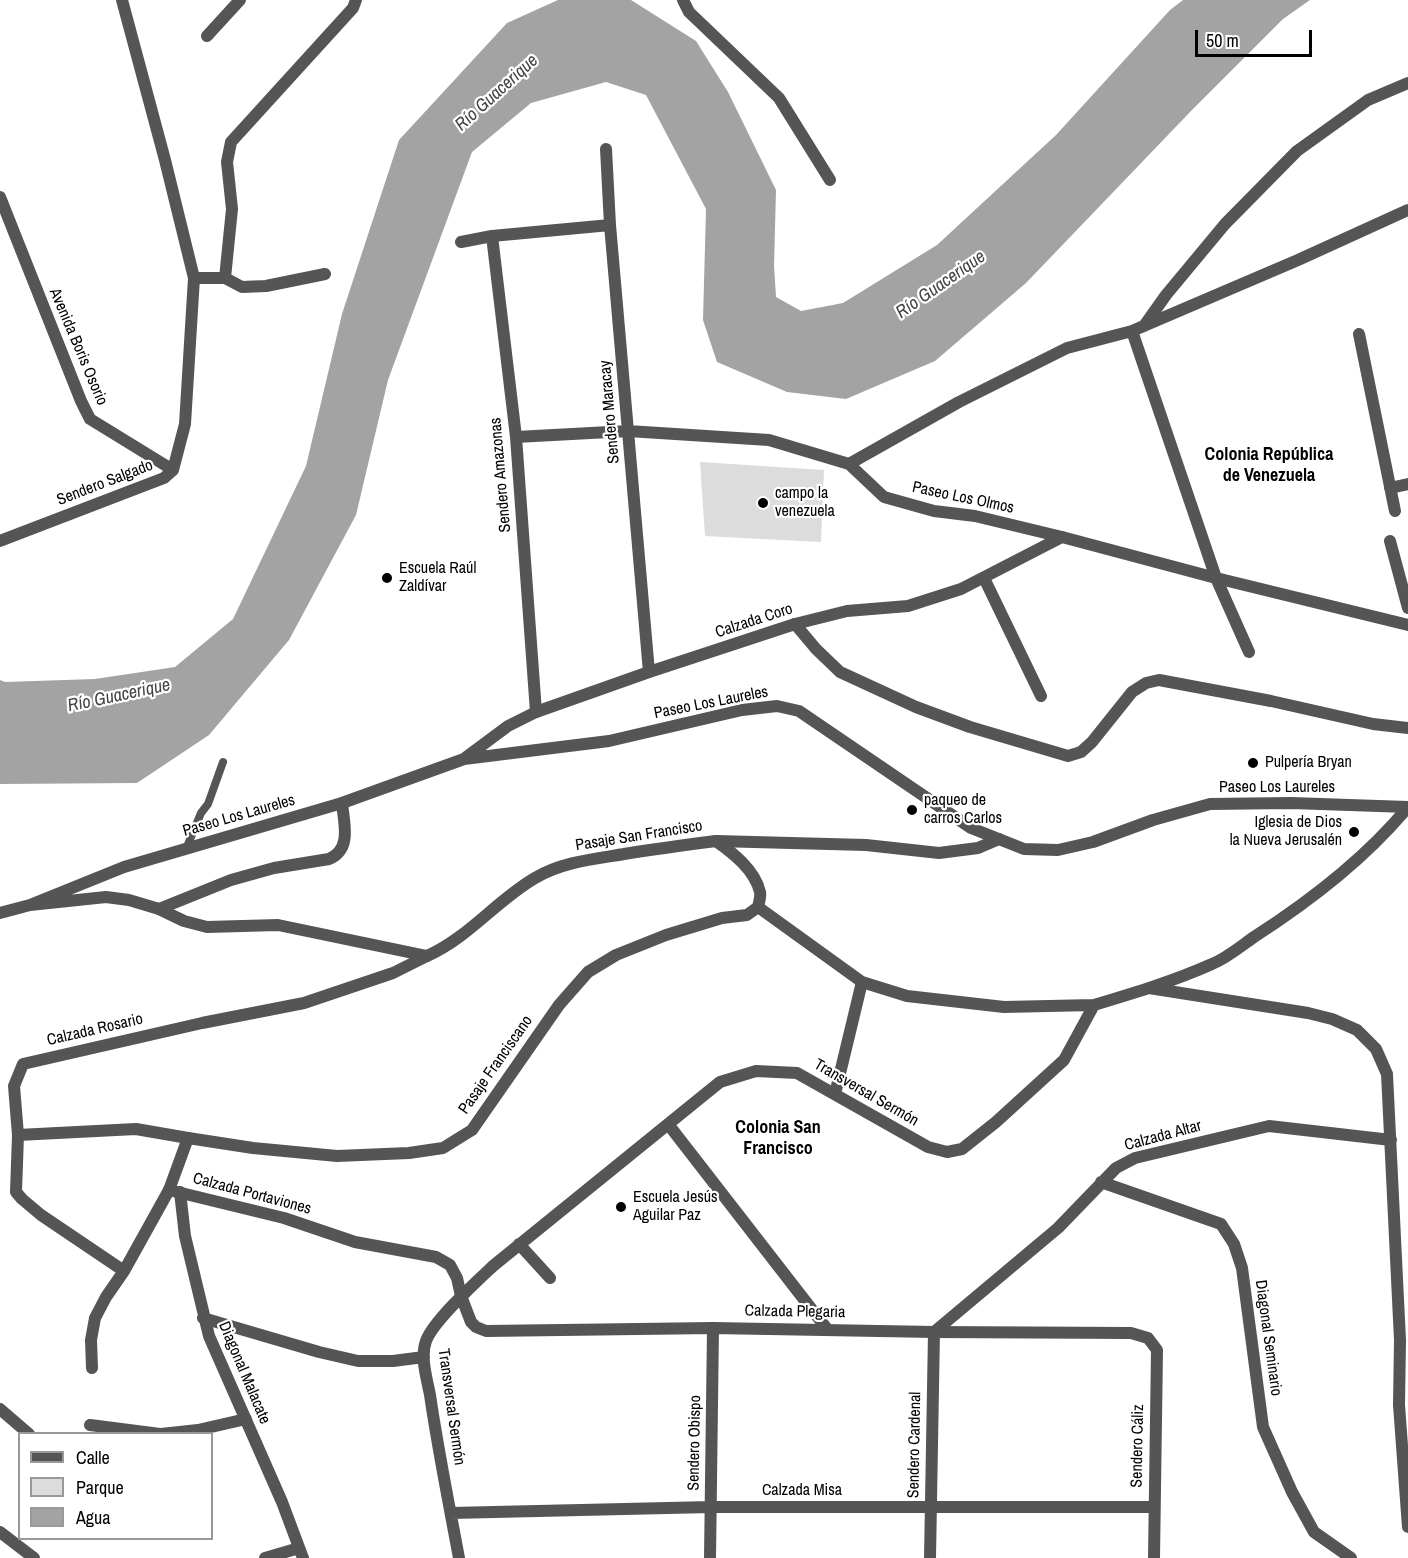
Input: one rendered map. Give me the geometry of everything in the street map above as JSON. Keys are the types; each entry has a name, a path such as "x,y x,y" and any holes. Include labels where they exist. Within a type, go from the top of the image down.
{"street":[{"name":"Sendero Salgado","path":"0,542 164,478 173,470 185,424 194,278 122,0"},
{"path":"207,36 240,0"},
{"path":"225,278 231,210 227,162 231,142 353,8 356,0"},
{"path":"682,0 689,12 778,98 830,180"},
{"path":"1138,329 1225,224 1297,151 1368,100 1408,83"},
{"name":"Sendero Maracay","path":"606,150 610,225 649,672"},
{"name":"Avenida Boris Osorio","path":"0,197 90,419 173,470"},
{"path":"849,464 959,402 1067,348 1138,329 1408,210"},
{"path":"461,242 492,236 610,225"},
{"name":"Sendero Amazonas","path":"492,236 516,437 536,712"},
{"path":"194,278 225,278 242,286 266,286 325,274"},
{"path":"1138,329 1216,578 1249,652"},
{"path":"1359,334 1395,511"},
{"name":"Paseo Los Olmos","path":"516,437 628,431 769,440 849,464 884,497 934,511 975,516 1062,537 1408,625"},
{"path":"1390,488 1408,484"},
{"name":"Calzada Coro","path":"464,759 508,726 536,712 795,624 847,611 908,606 961,589 1062,537"},
{"path":"1390,541 1408,608"},
{"path":"984,578 1041,696"},
{"path":"795,624 840,672 916,707 990,734 1068,756 1081,752 1092,742 1132,692 1146,683 1159,680 1271,701 1373,724 1408,728"},
{"name":"Paseo Los Laureles","path":"0,914 30,905 124,867 342,803 464,759 609,741 742,711 777,706 799,711 971,828 1024,849 1058,850 1093,842 1153,820 1210,804 1291,803 1408,807"},
{"path":"159,909 231,880 274,868 337,856 344,848 345,839 342,803"},
{"path":"716,841 735,855 750,872 760,893 758,907 862,982 907,996 1004,1006 1094,1005 1214,964 1275,924 1338,876 1385,835 1408,807"},
{"name":"Pasaje San Francisco","path":"427,956 454,940 513,891 537,876 587,860 716,841 866,845 939,853 978,848 999,839"},
{"path":"30,905 106,897 129,900 159,909 184,921 207,927 278,925 427,956"},
{"name":"Pasaje Franciscano","path":"18,1135 136,1129 254,1148 337,1156 410,1153 443,1148 472,1130 559,1005 588,972 616,955 666,935 722,918 747,915 758,907"},
{"name":"Calzada Rosario","path":"124,1271 41,1215 16,1192 18,1135 14,1086 23,1064 191,1025 304,1003 393,973 427,956"},
{"path":"835,1094 862,982"},
{"path":"1149,988 1308,1013 1332,1019 1357,1029 1376,1048 1387,1074 1393,1224 1406,1343 1399,1405 1408,1527"},
{"name":"Transversal Sermón","path":"459,1558 424,1357 425,1341 461,1296 519,1244 720,1082 756,1071 797,1073 928,1147 947,1152 962,1149 996,1122 1064,1060 1094,1005"},
{"path":"668,1124 827,1329"},
{"name":"Calzada Altar","path":"934,1332 1058,1228 1116,1168 1135,1158 1269,1126 1391,1140"},
{"name":"Diagonal Malacate","path":"188,1138 174,1191 203,1317 209,1336 282,1502 301,1553"},
{"name":"Diagonal Seminario","path":"1101,1182 1221,1224 1234,1244 1242,1268 1263,1427 1292,1492 1314,1532 1351,1558"},
{"name":"Calzada Portaviones","path":"92,1368 91,1340 95,1318 174,1191 284,1218 355,1242 436,1257 450,1265 457,1278 461,1296"},
{"path":"519,1244 550,1278"},
{"name":"Calzada Plegaria","path":"461,1296 471,1322 486,1331 827,1329 1131,1333 1148,1338"},
{"path":"203,1317 319,1352 358,1360 424,1357"},
{"name":"Sendero Obispo","path":"710,1558 713,1328"},
{"name":"Sendero Cardenal","path":"930,1558 934,1332"},
{"name":"Sendero Cáliz","path":"1148,1338 1157,1350 1154,1558"},
{"path":"0,1409 26,1432"},
{"path":"180,1432 246,1419"},
{"path":"90,1425 145,1432"},
{"name":"Calzada Misa","path":"451,1513 711,1507 1154,1507"},
{"path":"0,1532 34,1558"},
{"path":"265,1558 301,1553"}],"lane":[{"path":"186,849 201,813 208,804 223,762"}],"green space":[{"name":"campo la venezuela","path":"700,462 824,470 821,542 705,536"}],"water":[{"name":"Río Guacerique","path":"558,0 631,0 696,41 728,92 776,190 774,266 776,297 801,311 843,303 937,245 1056,135 1170,10 1183,0 1310,0 1283,19 1026,283 935,361 846,399 787,392 717,362 703,320 706,209 646,95 606,82 531,103 472,152 388,380 356,515 289,640 209,735 137,783 0,784 0,680 5,682 95,679 175,667 233,619 306,466 342,314 399,140 507,23"}],"place":[{"name":"campo la venezuela","path":"763,503"},
{"name":"Escuela Raúl Zaldívar","path":"387,578"},
{"name":"Pulpería Bryan","path":"1253,763"},
{"name":"paqueo de carros Carlos","path":"912,810"},
{"name":"Iglesia de Dios la Nueva Jerusalén","path":"1354,832"},
{"name":"Escuela Jesús Aguilar Paz","path":"621,1207"}],"district":[{"name":"Colonia República de Venezuela","path":"1269,465"},
{"name":"Colonia San Francisco","path":"778,1138"}]}
